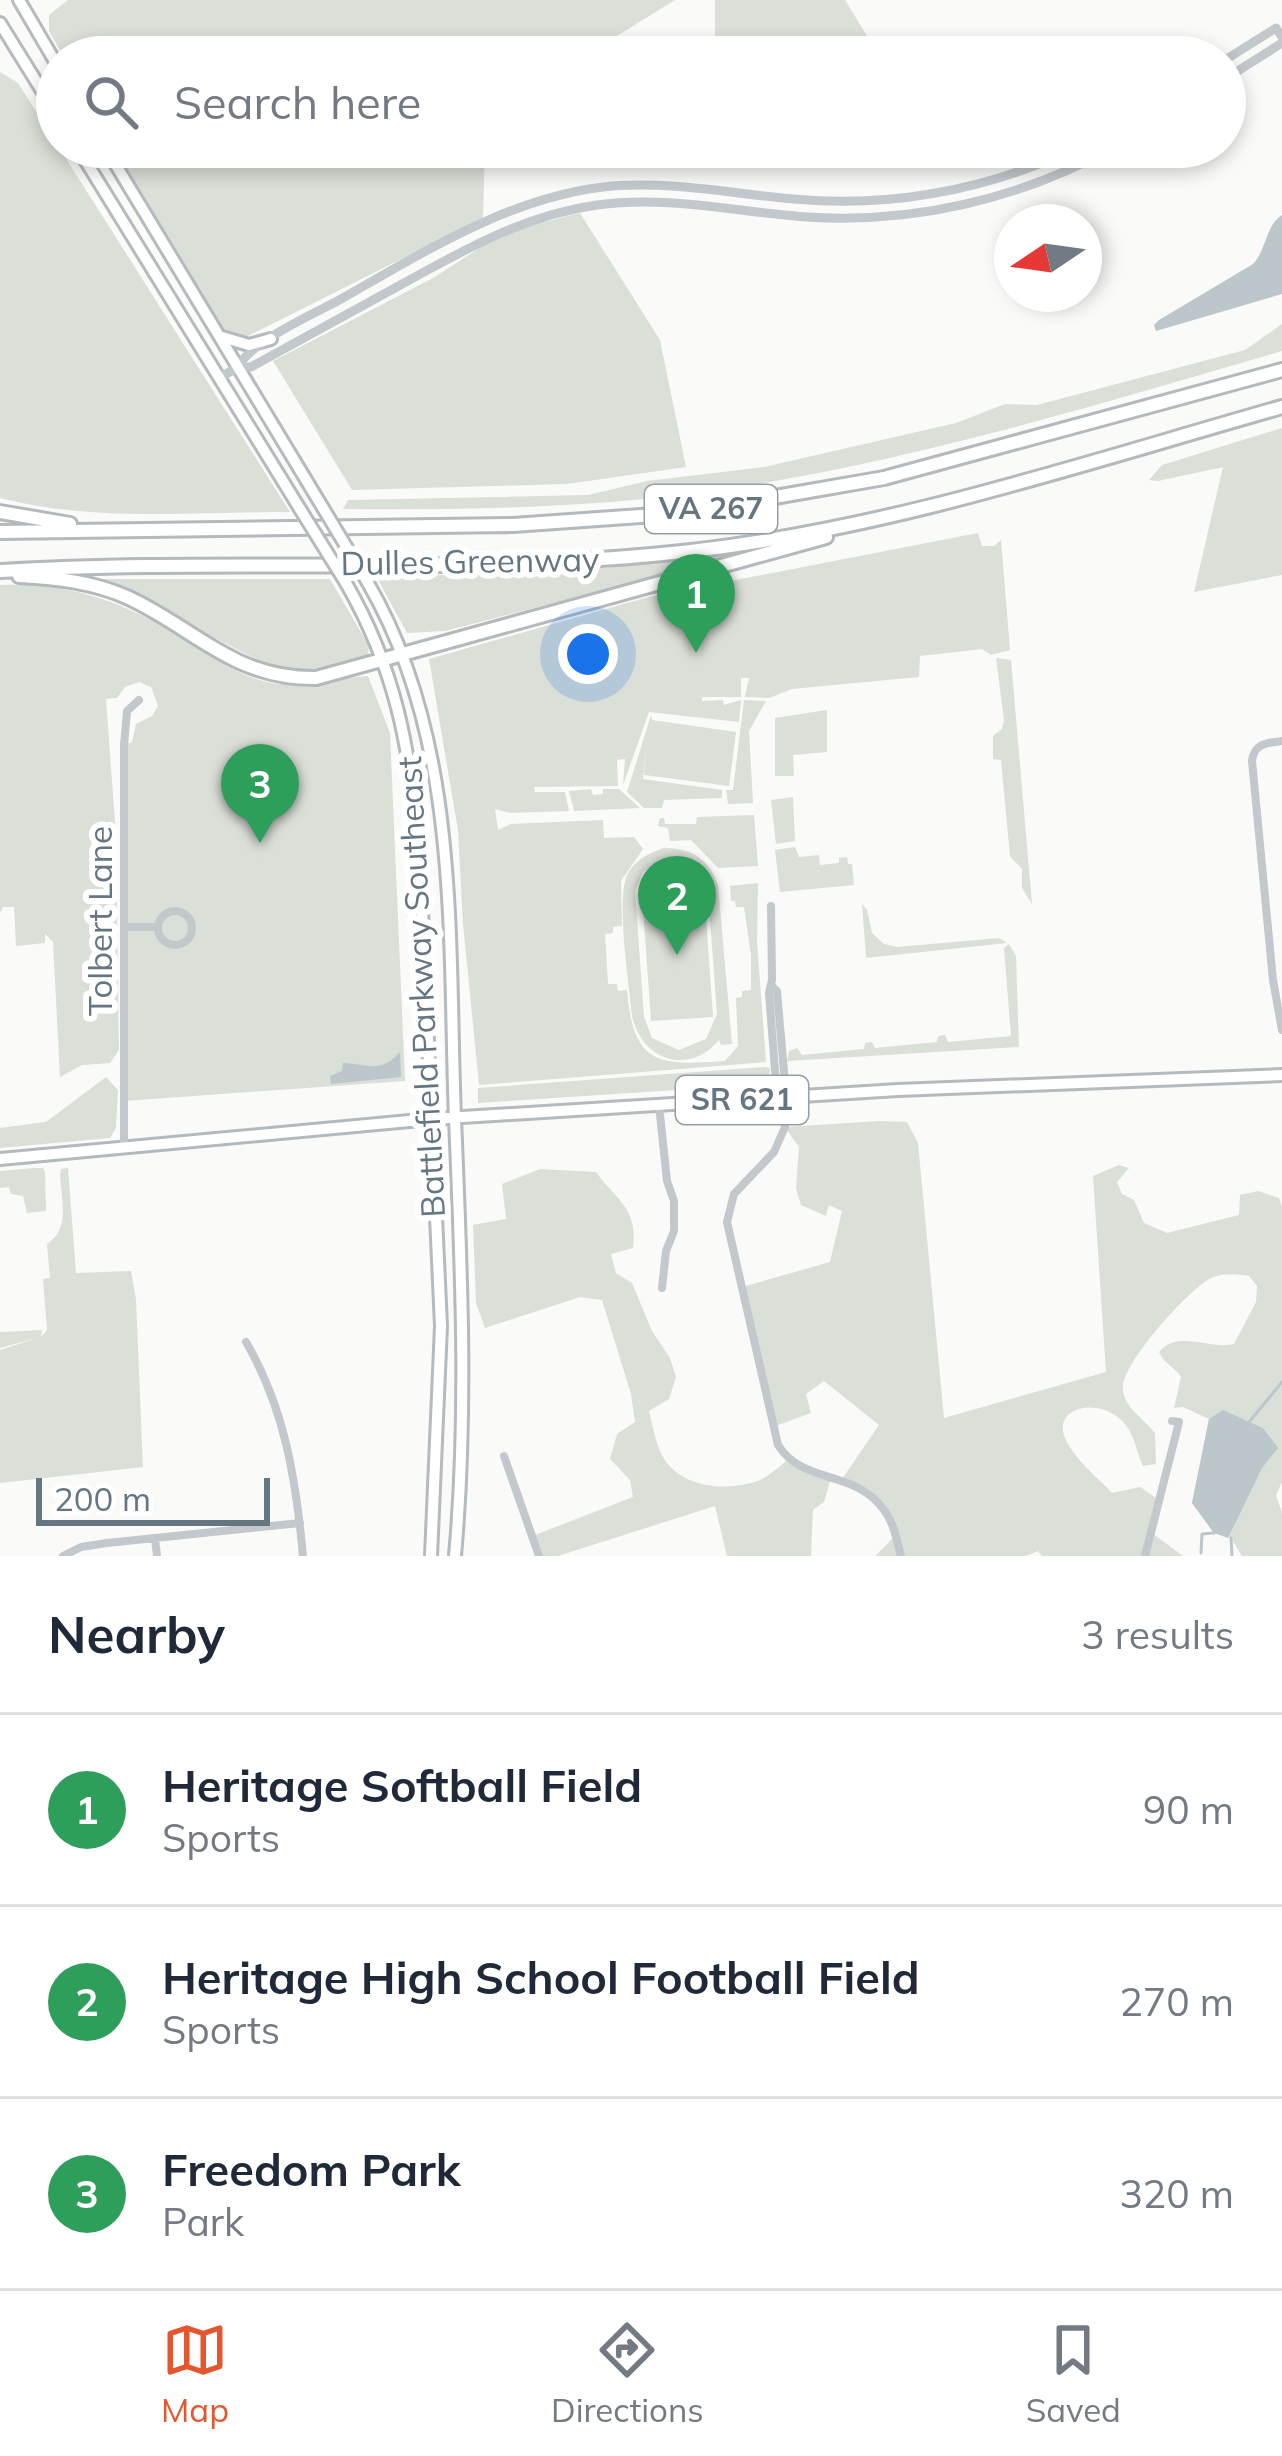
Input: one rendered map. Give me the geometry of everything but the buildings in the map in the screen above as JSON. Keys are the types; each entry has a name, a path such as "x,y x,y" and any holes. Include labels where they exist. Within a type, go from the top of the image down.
{"highway":[{"name":"Dulles Greenway","path":"0,532 513,525 749,504 968,457 1282,370"},
{"name":"Dulles Greenway","path":"0,573 586,560 764,541 885,518 1282,407"},
{"path":"0,512 124,531"},
{"path":"0,573 108,590 133,600 226,658 262,672 316,678 885,518"}],"main road":[{"path":"19,0 40,36"},
{"path":"0,23 36,81"},
{"name":"Battlefield Parkway Southeast","path":"90,168 346,583 385,660 406,739 415,802 441,1384 431,1556"},
{"name":"Battlefield Parkway Southeast","path":"118,168 368,584 404,653 430,746 443,843 455,1117 463,1384 455,1556"},
{"path":"218,335 238,344 271,339"},
{"name":"SR 621","path":"0,1160 431,1118 1030,1083 1282,1075"}],"street":[{"path":"1246,50 1280,33"},
{"path":"1246,61 1280,33"},
{"path":"238,367 243,357 271,339 442,244 518,207 562,194 634,185 816,200 891,200 968,187 1021,168"},
{"path":"220,377 238,367 251,367 493,235 551,214 642,201 807,217 914,213 973,203 1068,168"},
{"name":"Tolbert Lane","path":"124,1148 124,745 127,711 139,700"},
{"path":"1282,741 1256,748 1252,760 1282,1030"},
{"path":"771,906 772,986 778,991 785,1083 783,1137 739,1186 728,1212 775,1435 783,1453 796,1464 849,1481 869,1494 886,1512 902,1556"},
{"path":"180,910 193,929 187,941 173,945 160,937 158,927 165,914 180,910"},
{"path":"124,927 158,927"},
{"path":"659,1105 667,1181 674,1201 674,1231 666,1251 662,1288"},
{"path":"246,1342 263,1371 290,1455 303,1556"},
{"path":"1144,1556 1179,1422 1172,1420"},
{"path":"504,1456 538,1556"},
{"path":"63,1556 81,1547 300,1523"},
{"path":"155,1539 157,1556"}],"shaded area":[{"path":"68,0 675,0 617,36 52,36 49,15"},
{"path":"715,0 845,0 867,36 715,36"},
{"path":"0,72 18,83 36,111 36,168 72,168 290,512 107,513 0,498"},
{"path":"126,168 484,168 483,218 242,339 225,332 209,310"},
{"path":"580,213 660,340 686,467 567,484 352,490 273,361 435,277 484,245 528,226"},
{"path":"1282,215 1282,294 1156,331 1159,320 1253,264"},
{"path":"1282,324 1282,351 1006,429 796,477 582,504 343,509 348,500 588,495 647,481 764,467 956,423 1005,404 1037,405 1245,350"},
{"path":"1282,428 1282,575 1194,592 1223,467 1149,480 1162,465"},
{"path":"978,533 982,546 994,546 1001,540 1010,650 991,655 982,649 920,656 919,677 792,689 769,698 745,697 749,678 741,678 741,697 702,697 702,701 723,700 724,705 741,700 739,722 649,712 623,785 625,759 617,760 618,786 534,787 535,792 565,792 569,811 495,809 498,830 511,824 603,820 604,838 634,837 643,849 621,881 622,926 605,934 608,984 617,984 618,991 627,990 635,1033 643,1047 666,1061 725,1061 738,1046 736,998 751,990 751,955 744,907 731,901 730,886 758,883 766,1062 479,1085 458,830 429,659 648,597"},
{"path":"758,550 445,631 407,633 377,578 603,568"},
{"path":"101,579 330,579 369,646 368,656 320,671 267,665"},
{"path":"0,585 50,587 96,597 162,626 234,670 267,682 305,684 368,676 390,733 405,1081 124,1101 124,745 132,742 136,724 152,716 158,706 151,687 139,682 125,687 117,698 106,699 116,836 119,1050 110,1063 82,1065 60,1077 53,942 45,934 45,943 16,946 14,907 3,907 0,913"},
{"path":"996,658 1011,660 1032,904 1022,888 1022,869 1010,856 1001,760 993,759 993,736 1004,720"},
{"path":"744,700 766,701 749,731 753,803 728,804 726,790 733,790"},
{"path":"827,710 827,752 793,755 794,776 775,776 775,718"},
{"path":"651,715 652,720 736,732 729,786 644,775 647,742 643,779 722,790 722,798 664,800 662,808 644,808 627,792"},
{"path":"591,789 593,795 619,789 640,808 574,811 569,791"},
{"path":"793,797 795,841 776,844 771,800"},
{"path":"754,815 758,866 718,868 691,840 670,841 668,828 658,826 660,818 665,824 696,824 697,817"},
{"path":"795,847 799,857 819,855 820,865 847,857 854,885 780,892 775,850"},
{"path":"664,848 698,857 718,885 732,1044 721,1045 719,1040 694,1058 681,1060 656,1053 637,1031 626,964 623,903 627,875 638,861","holes":["672,859 698,871 708,892 717,1014 706,1039 679,1050 652,1038 644,1017 635,891 643,872"]},
{"path":"704,888 713,1017 651,1021 642,893"},
{"path":"862,904 872,933 884,944 897,947 999,938 1007,943 866,958"},
{"path":"1009,944 1016,956 1019,1047 787,1061 789,1051 797,1048 802,1055 864,1049 865,1043 872,1042 875,1048 937,1042 938,1036 945,1035 948,1042 1011,1036 1004,948"},
{"path":"400,1052 401,1077 331,1084 330,1076 342,1071 343,1063 380,1065"},
{"path":"770,1068 768,1084 478,1103 478,1088"},
{"path":"106,1077 118,1090 116,1128 110,1138 0,1148 0,1128 46,1122"},
{"path":"907,1122 918,1143 944,1418 1106,1372 1093,1176 1119,1165 1129,1168 1117,1182 1122,1194 1134,1200 1144,1223 1167,1233 1239,1215 1240,1195 1258,1191 1279,1198 1282,1482 1276,1495 1282,1513 1282,1556 1242,1556 1231,1538 1214,1533 1192,1503 1209,1419 1183,1407 1174,1408 1181,1377 1159,1352 1184,1341 1234,1344 1256,1302 1257,1286 1249,1276 1230,1274 1211,1278 1188,1296 1158,1328 1126,1377 1126,1401 1155,1433 1156,1464 1143,1466 1131,1433 1114,1414 1089,1407 1069,1414 1064,1421 1063,1432 1072,1451 1112,1493 1140,1487 1159,1500 1152,1533 1183,1556 1042,1556 1038,1551 1026,1556 875,1556 895,1536 886,1512 842,1479 879,1425 824,1381 806,1394 811,1413 773,1427 742,1287 830,1262 842,1211 829,1205 826,1216 801,1205 796,1188 799,1147 785,1127"},
{"path":"43,1168 46,1211 27,1213 23,1196 11,1194 9,1187 0,1188 0,1171"},
{"path":"68,1168 76,1273 131,1271 143,1467 0,1483 0,1350 37,1338 0,1348 0,1332 42,1330 44,1317 41,1337 47,1330 43,1279 50,1278 47,1244 62,1222 60,1174"},
{"path":"540,1169 596,1172 629,1214 633,1248 611,1254 616,1273 632,1283 676,1377 669,1399 649,1411 663,1457 681,1475 705,1485 758,1481 789,1459 831,1478 824,1502 813,1510 811,1556 727,1556 715,1506 558,1556 542,1556 535,1535 633,1497 630,1480 610,1459 617,1434 635,1422 602,1300 580,1297 485,1328 476,1303 473,1225 506,1219 502,1184"},
{"path":"1223,1410 1263,1428 1278,1448 1262,1468 1228,1538 1214,1533 1192,1503 1209,1419"}],"waterway":[{"path":"1250,1421 1282,1382"},
{"path":"1201,1553 1202,1534 1214,1533"},
{"path":"1231,1538 1232,1556"}],"place":[{"name":"Heritage Softball Field","path":"696,653"},
{"name":"Freedom Park","path":"260,843"},
{"name":"Heritage High School Football Field","path":"677,955"}]}
